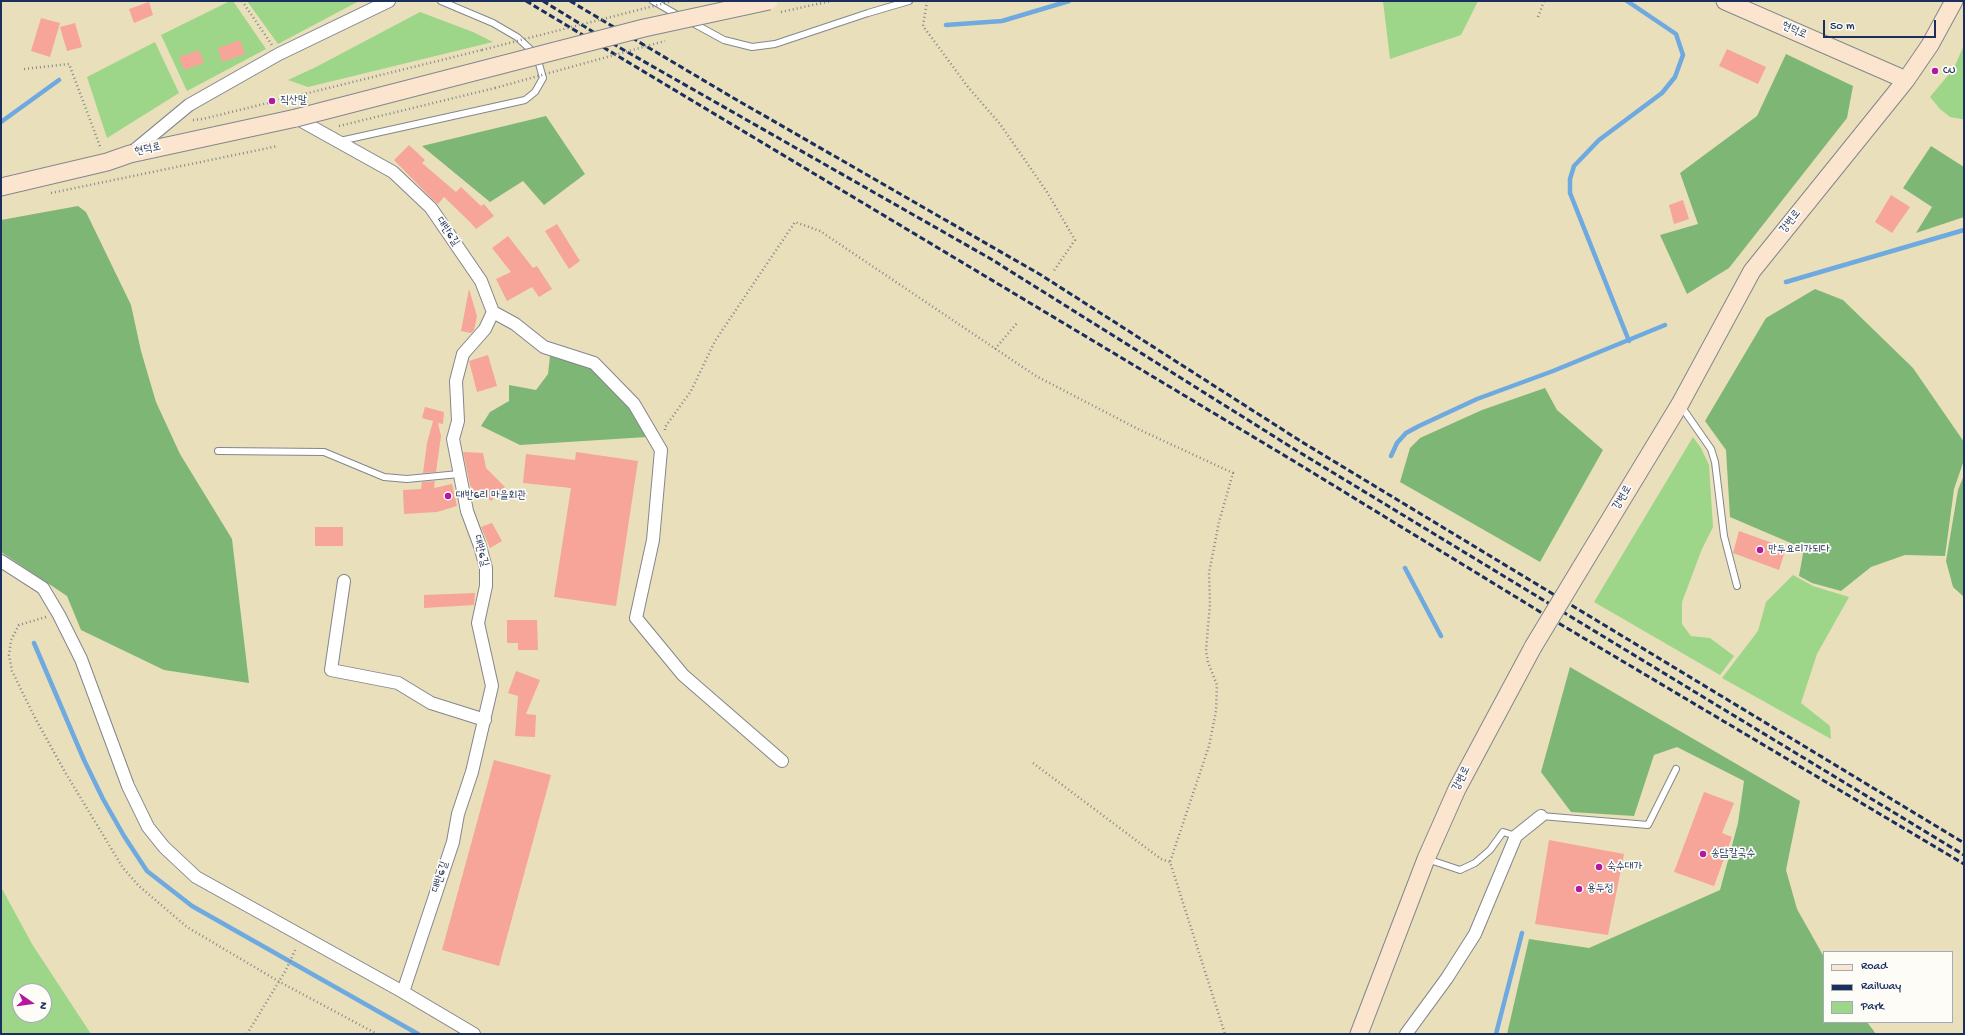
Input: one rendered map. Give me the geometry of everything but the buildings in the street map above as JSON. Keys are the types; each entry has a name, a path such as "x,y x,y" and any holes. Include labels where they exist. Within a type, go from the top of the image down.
{"street":[{"path":"130,154 189,105 279,54 389,1"},
{"name":"현덕로","path":"1,187 106,162 130,154 296,118 644,28 769,1"},
{"name":"현덕로","path":"1725,1 1906,80"},
{"name":"강변로","path":"1359,1034 1426,859 1456,789 1533,647 1680,404 1752,272 1906,80 1930,45 1954,1"},
{"name":"대반6길","path":"296,118 393,172 431,208 481,281 493,312 485,329 463,354 456,381 458,421 453,438 467,511 480,546 486,568 486,586 478,623 492,686 472,772 458,814 453,842 403,992"},
{"path":"493,312 515,324 544,347 594,363 634,404 661,450 653,540 636,618 683,675 782,761"},
{"path":"1,561 42,588 59,614 81,659 128,786 148,827 164,846 196,877 403,992 474,1034"},
{"path":"344,581 331,670 398,683 431,703 485,720"},
{"path":"1406,1034 1447,978 1475,934 1516,836 1541,816"}],"lane":[{"path":"337,141 525,100 535,92 543,78 539,64 531,50 517,36 493,23 441,1"},
{"path":"653,1 724,40 752,47 774,44 868,12 908,1"},
{"path":"1680,404 1711,449 1715,462 1724,536 1737,586"},
{"path":"218,451 324,452 384,477 407,479 459,474"},
{"path":"1541,816 1648,825 1676,769"},
{"path":"1426,859 1460,870 1475,863 1490,850 1503,832 1516,836"}],"path":[{"path":"242,1 279,54"},
{"path":"190,120 203,119 673,1"},
{"path":"927,1 922,26 968,86 1000,124 1047,192 1075,240 1053,272"},
{"path":"1538,17 1544,1"},
{"path":"339,126 495,88 670,40"},
{"path":"24,69 69,64 106,162"},
{"path":"48,194 278,146"},
{"path":"661,450 665,426 691,391 715,341 795,222 820,231 1036,376 1138,429 1233,474 1219,522 1209,573 1210,604 1206,651 1208,662 1217,685 1216,711 1209,746 1170,862 1225,1034"},
{"path":"995,349 1018,323"},
{"path":"1033,763 1161,859 1170,862"},
{"path":"247,1034 286,970 294,951"}],"green space":[{"path":"230,1 233,1 266,49 187,91 161,35"},
{"path":"247,1 359,1 278,44"},
{"path":"1383,1 1478,1 1461,35 1390,59"},
{"path":"420,12 473,32 493,42 308,87 288,80 316,67"},
{"path":"155,42 179,93 107,138 87,77"},
{"path":"1964,45 1964,119 1961,119 1950,117 1940,109 1930,97 1954,68"},
{"path":"1786,54 1853,86 1847,118 1729,268 1687,294 1660,235 1698,224 1680,173 1757,116"},
{"path":"546,116 585,174 544,205 523,181 490,202 422,146"},
{"path":"1931,146 1964,167 1964,217 1916,233 1932,207 1903,188"},
{"path":"78,206 86,212 131,305 141,351 156,402 180,454 232,539 249,683 164,670 81,630 67,596 1,552 1,220"},
{"path":"1815,289 1843,300 1913,368 1964,442 1964,460 1954,489 1945,556 1905,555 1871,567 1841,591 1812,583 1799,576 1803,554 1793,544 1730,517 1726,450 1705,421 1766,318"},
{"path":"550,356 591,367 631,408 647,437 520,445 481,426 490,412 509,401 509,385 536,390 548,374"},
{"path":"1545,388 1557,410 1603,450 1540,562 1400,482 1410,448 1420,438 1482,410"},
{"path":"1693,437 1701,448 1709,465 1713,527 1702,549 1682,602 1682,624 1691,636 1710,638 1734,656 1720,675 1594,602"},
{"path":"1964,475 1964,597 1953,587 1946,561 1958,490"},
{"path":"1793,575 1813,586 1849,597 1817,654 1801,703 1830,726 1831,739 1722,678 1758,631 1766,602"},
{"path":"1570,667 1800,801 1786,870 1797,909 1823,955 1823,1023 1868,1023 1876,1034 1507,1034 1529,939 1589,948 1720,890 1738,823 1744,781 1677,747 1654,755 1634,816 1571,812 1541,772"},
{"path":"1,887 32,944 91,1034 1,1034"}],"waterway":[{"path":"946,25 1002,21 1069,1"},
{"path":"1627,1 1676,34 1683,55 1675,77 1662,93 1599,140 1574,166 1570,179 1570,193 1629,341"},
{"path":"1,122 59,80"},
{"path":"1786,282 1964,230"},
{"path":"1391,456 1397,443 1406,433 1419,426 1477,399 1553,371 1665,325"},
{"path":"1405,568 1441,636"},
{"path":"34,643 84,760 103,799 124,836 147,871 192,906 418,1034"},
{"path":"1496,1034 1522,933"}],"railway":[{"path":"526,1 1292,460 1560,624 1964,864"},
{"path":"543,1 608,41 991,259 1299,452 1964,855"},
{"path":"570,1 730,96 1041,275 1302,442 1964,843"}],"place":[{"name":"CU","path":"1935,71"},
{"name":"직산말","path":"272,101"},
{"name":"대반6리 마을회관","path":"448,496"},
{"name":"만두요리가되다","path":"1760,550"},
{"name":"송담칼국수","path":"1703,854"},
{"name":"숙수대가","path":"1599,867"},
{"name":"용두정","path":"1579,889"}]}
